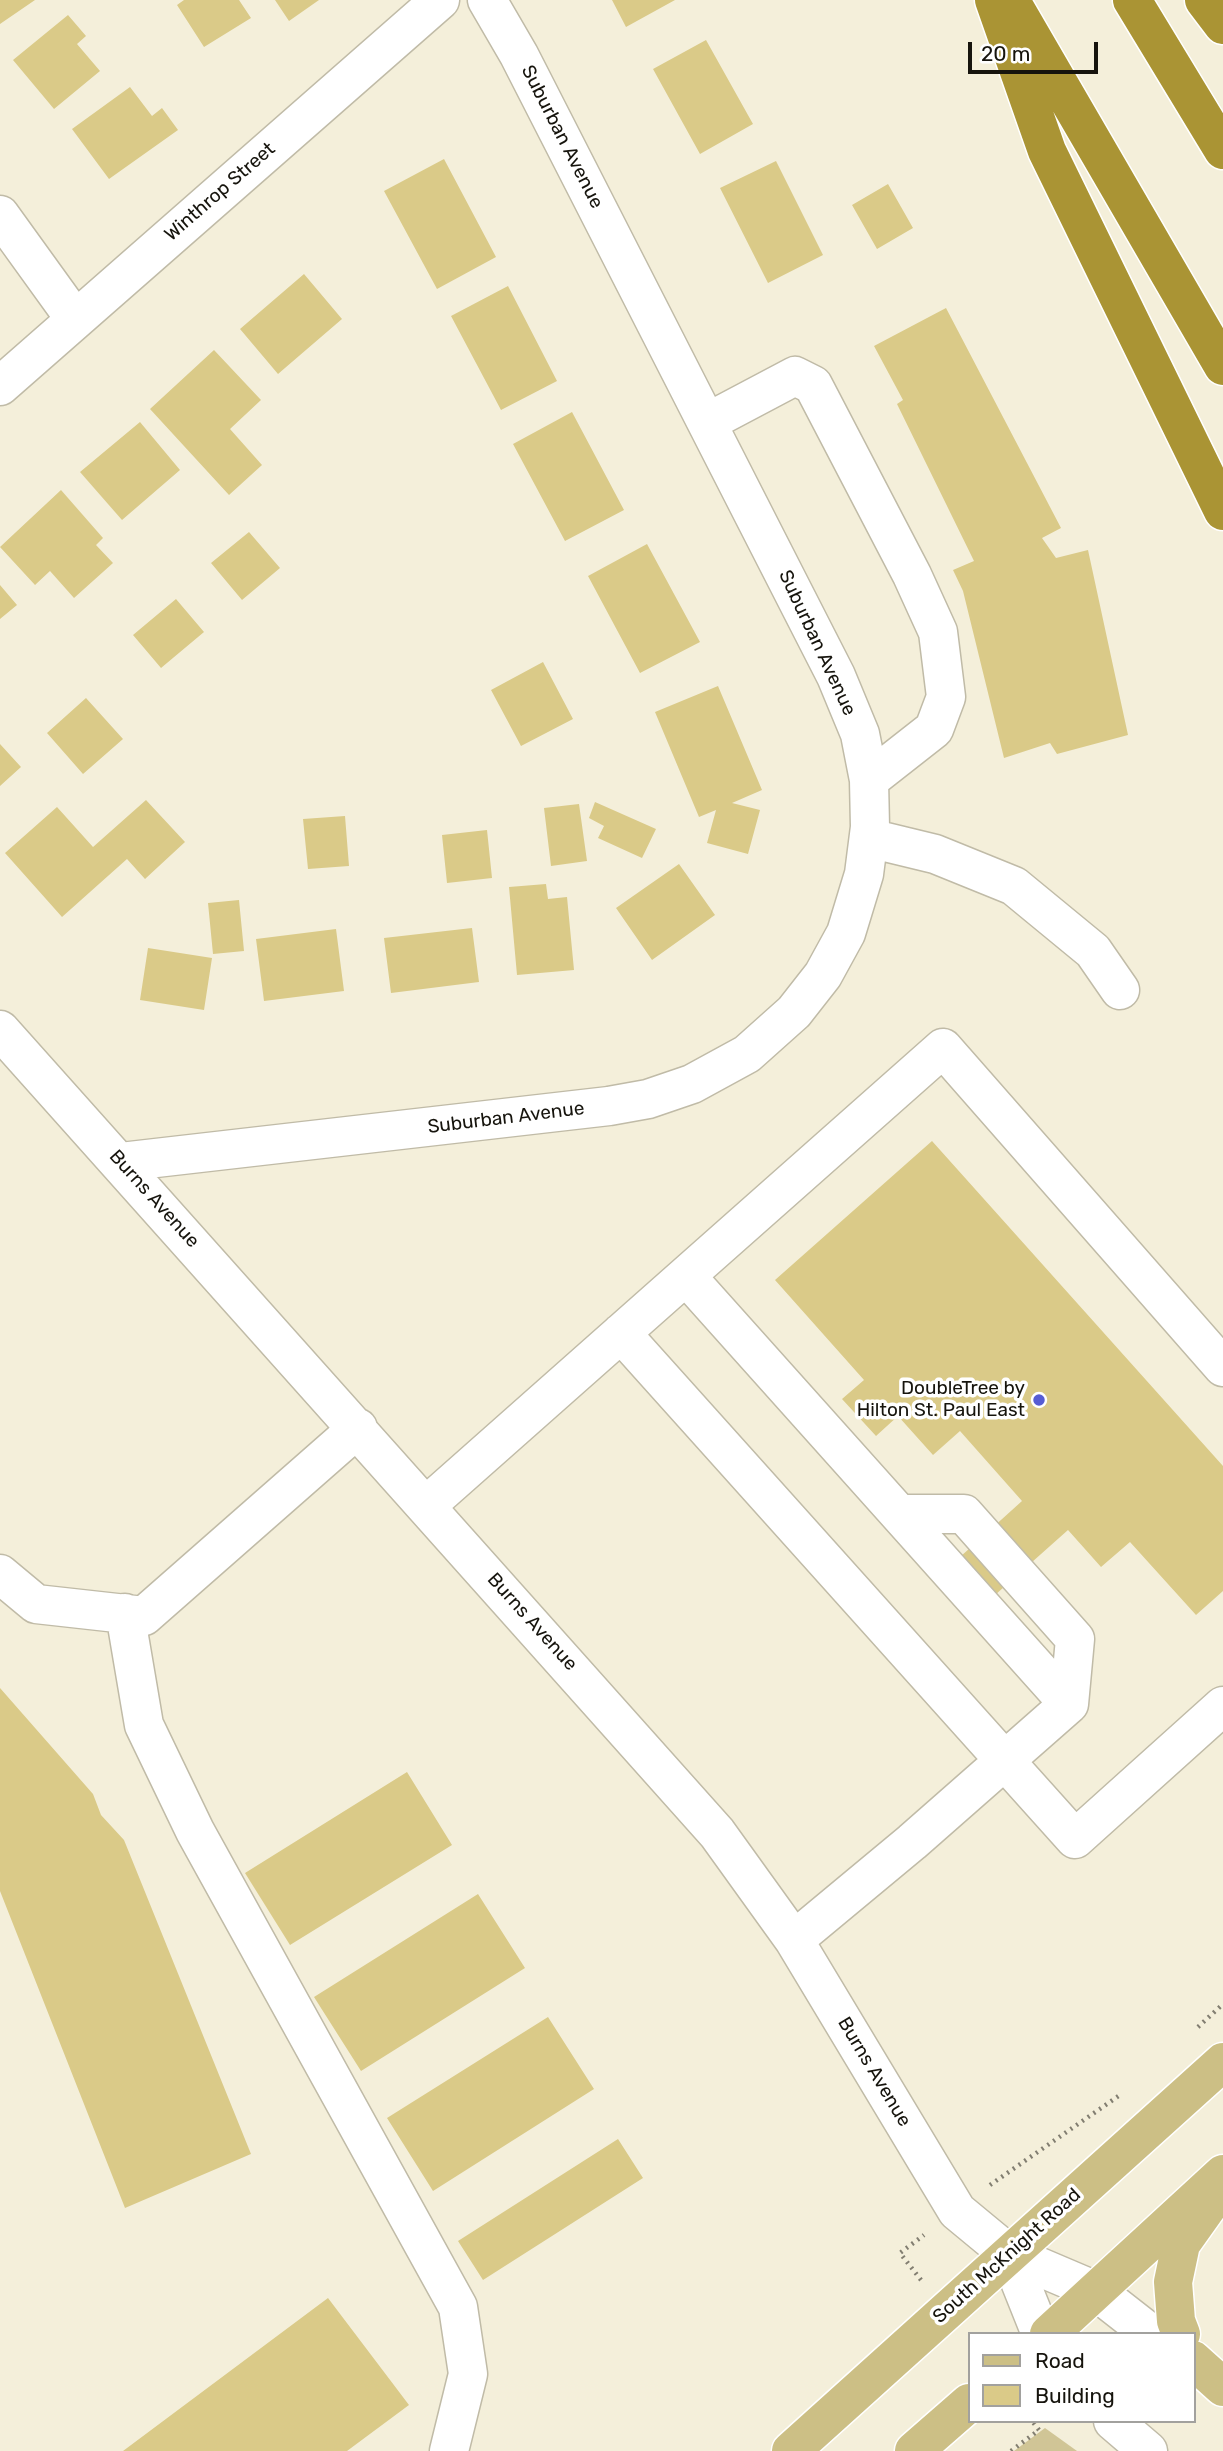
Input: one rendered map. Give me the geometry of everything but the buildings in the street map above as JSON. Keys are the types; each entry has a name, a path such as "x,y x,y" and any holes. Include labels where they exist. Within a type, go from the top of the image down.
{"highway":[{"path":"994,0 1047,151 1223,511"},
{"path":"1010,0 1223,366"},
{"path":"1132,0 1223,150"},
{"path":"1204,0 1223,25"}],"main road":[{"name":"South McKnight Road","path":"791,2451 1223,2062"},
{"path":"1051,2332 1223,2174"},
{"path":"1180,2332 1173,2282 1181,2244 1223,2184"},
{"path":"1195,2362 1223,2389"},
{"path":"914,2451 968,2404"}],"street":[{"name":"Winthrop Street","path":"0,386 440,0"},
{"name":"Suburban Avenue","path":"121,1162 609,1106 648,1099 692,1084 747,1054 794,1012 823,975 846,933 864,874 869,838 869,780 860,734 836,676 708,422 519,55 487,0"},
{"path":"0,215 75,319"},
{"path":"708,422 795,376 813,385 918,586 938,632 946,697 933,729 869,780"},
{"path":"869,838 935,854 1013,886 1093,951 1120,990"},
{"name":"Burns Avenue","path":"0,1030 695,1806 730,1849 794,1940 957,2211 1009,2254"},
{"path":"427,1504 943,1048 1223,1367"},
{"path":"686,1276 899,1514 964,1514 1075,1639 1069,1704 794,1940"},
{"path":"621,1333 1075,1839 1223,1706"},
{"path":"0,1574 36,1604 144,1616 358,1428"},
{"path":"125,1614 144,1725 195,1831 458,2307 468,2374 449,2451"},
{"path":"1009,2254 1096,2291 1148,2332"},
{"path":"1009,2254 1040,2332"},
{"path":"1195,2368 1223,2389"},
{"path":"1115,2423 1148,2451"}],"path":[{"path":"1192,2032 1223,2004"},
{"path":"1020,2162 1131,2088"},
{"path":"1011,2451 1039,2430 1034,2423"}],"shaded area":[{"path":"1045,2428 1077,2451 1014,2451"}],"place":[{"name":"DoubleTree by Hilton St. Paul East","path":"1039,1400"}]}
